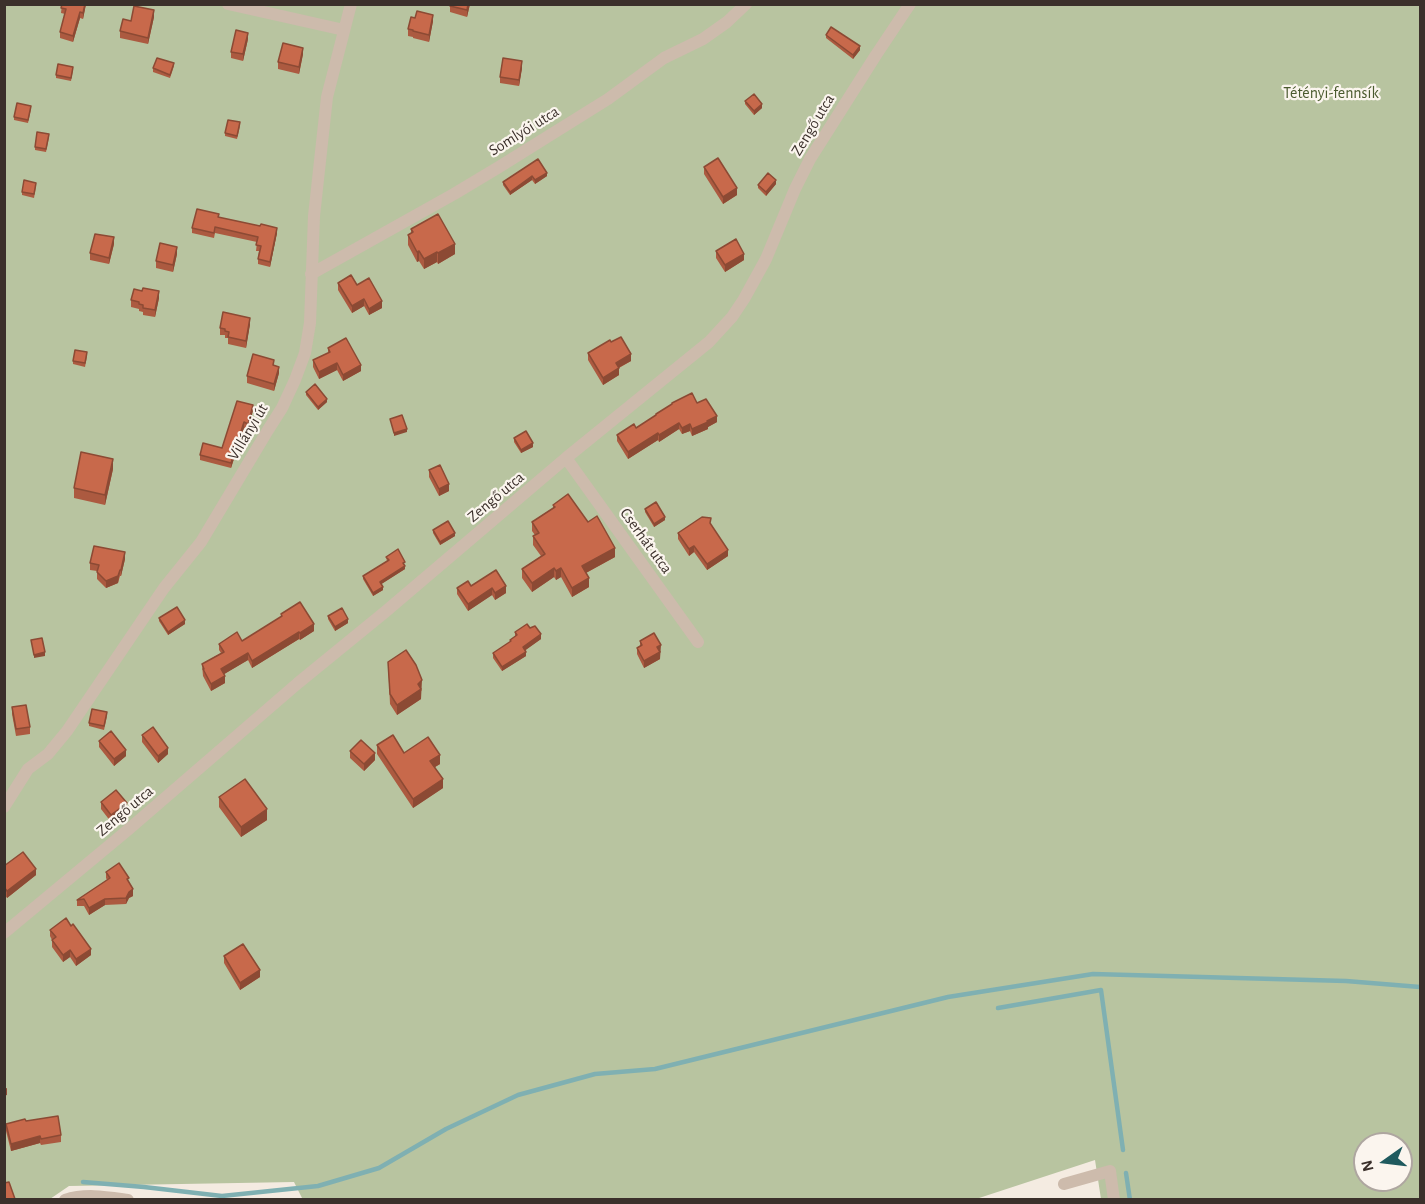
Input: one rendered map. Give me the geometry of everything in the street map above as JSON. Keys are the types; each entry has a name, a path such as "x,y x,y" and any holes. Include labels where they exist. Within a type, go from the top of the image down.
{"street":[{"path":"228,4 344,30"},
{"name":"Villányi út","path":"4,807 28,769 48,754 68,731 164,588 201,542 282,408 296,380 305,353 310,323 315,205 327,98 351,4"},
{"name":"Somlyói utca","path":"311,274 499,167 608,99 664,58 703,39 727,22 746,4"},
{"name":"Zengő utca","path":"4,933 138,822 298,683 567,458 710,342 744,299 766,259 810,159 910,4"},
{"name":"Cserhát utca","path":"567,458 698,642"},
{"path":"1064,1184 1110,1171 1114,1200"},
{"path":"65,1200 80,1196 128,1200"}],"green space":[{"name":"Tétényi-fennsík","path":"5,5 1420,5 1420,1199 1101,1199 1095,1160 973,1200 303,1200 294,1182 69,1186 50,1199 5,1200"}],"building":[{"path":"62,4 85,4 83,13 80,12 73,36 60,32 66,9 61,8"},
{"path":"450,4 468,4 467,10 450,6"},
{"path":"134,6 154,10 148,38 120,31 123,19 131,21"},
{"path":"417,11 433,15 429,35 408,29 411,17 415,18"},
{"path":"831,27 860,46 853,55 826,35"},
{"path":"236,30 248,33 243,54 231,52"},
{"path":"283,43 303,48 299,67 278,62"},
{"path":"157,58 174,63 170,75 153,68"},
{"path":"503,58 522,61 519,80 500,77"},
{"path":"58,64 73,67 71,78 56,75"},
{"path":"754,94 762,104 754,111 745,101"},
{"path":"17,103 31,106 28,120 14,117"},
{"path":"228,120 240,122 237,136 225,133"},
{"path":"37,132 49,134 46,149 35,147"},
{"path":"718,158 737,188 723,197 704,167"},
{"path":"538,159 547,173 535,180 532,176 510,192 503,182"},
{"path":"768,173 776,180 766,192 758,185"},
{"path":"24,180 36,183 34,194 22,192"},
{"path":"197,209 219,214 218,217 277,228 270,262 258,259 261,246 256,245 258,237 215,227 214,233 192,228"},
{"path":"438,214 455,244 424,259 419,251 417,252 408,235 413,232 411,229"},
{"path":"95,234 114,237 109,258 90,253"},
{"path":"736,239 744,254 725,265 716,251"},
{"path":"160,243 177,247 173,265 156,261"},
{"path":"351,275 357,285 369,278 382,301 369,309 364,299 352,306 338,283"},
{"path":"143,288 159,291 155,310 143,308 139,302 131,300 134,289 142,291"},
{"path":"223,312 250,318 246,341 228,337 229,332 220,328"},
{"path":"621,337 631,354 616,363 619,368 603,378 588,353 610,340 611,342"},
{"path":"346,338 361,365 343,375 337,363 319,372 313,360 330,352 328,348"},
{"path":"75,350 87,352 85,363 73,361"},
{"path":"253,354 274,360 273,365 279,367 274,384 247,376"},
{"path":"315,384 327,399 318,407 306,392"},
{"path":"692,393 697,403 706,399 717,416 692,429 690,424 682,428 679,423 628,452 617,435 634,424 636,428 672,403"},
{"path":"237,401 253,405 248,424 244,422 231,463 200,455 203,443 222,448"},
{"path":"402,415 407,429 394,433 390,419"},
{"path":"526,431 533,443 521,450 514,438"},
{"path":"81,452 113,459 105,495 74,488"},
{"path":"440,465 449,484 439,489 429,470"},
{"path":"568,494 588,522 597,516 615,548 582,566 589,578 572,588 561,568 556,571 554,568 532,583 522,569 545,554 533,536 539,533 532,522 555,507 553,505"},
{"path":"656,502 665,517 654,524 645,509"},
{"path":"702,517 711,518 710,523 728,550 707,564 694,546 689,549 678,533"},
{"path":"448,521 455,533 440,542 433,530"},
{"path":"94,546 125,552 118,576 106,581 97,572 99,565 90,563"},
{"path":"398,549 405,566 380,582 383,587 373,593 363,576 389,560 386,557"},
{"path":"496,570 506,586 495,593 492,588 468,604 457,588 468,581 471,586"},
{"path":"300,602 314,624 252,661 248,653 221,669 225,676 211,684 202,664 224,652 219,644 237,632 242,641"},
{"path":"177,607 185,620 168,632 159,618"},
{"path":"342,608 348,619 335,627 328,616"},
{"path":"527,624 530,628 535,626 541,634 523,647 526,652 502,667 493,653 511,641 517,635 515,632"},
{"path":"654,633 661,645 657,647 660,652 644,661 637,648 642,645 640,641"},
{"path":"42,638 45,652 34,655 31,640"},
{"path":"406,650 422,680 418,684 421,689 397,705 390,694 388,662"},
{"path":"26,705 30,727 16,729 12,707"},
{"path":"92,709 107,712 104,726 89,723"},
{"path":"153,727 168,748 158,756 142,735"},
{"path":"111,731 126,750 114,759 99,741"},
{"path":"393,735 404,753 428,737 440,755 430,761 443,779 413,799 377,745"},
{"path":"361,740 375,753 364,764 350,751"},
{"path":"245,779 267,809 241,827 219,797"},
{"path":"116,790 127,803 111,815 101,802"},
{"path":"23,852 36,869 7,891 4,887 4,866"},
{"path":"119,863 133,889 126,898 105,899 89,908 84,899 77,900 110,878 106,872"},
{"path":"66,918 91,949 76,959 70,950 63,955 52,940 56,937 50,930"},
{"path":"243,944 260,970 240,983 224,956"},
{"path":"58,1116 61,1135 41,1139 40,1136 11,1144 6,1124 25,1119 26,1121"},
{"path":"9,1182 15,1199 4,1200 4,1183"}],"waterway":[{"path":"83,1182 222,1196 318,1186 379,1168 446,1129 518,1095 595,1074 655,1069 948,997 1093,974 1346,981 1420,987"},
{"path":"998,1008 1101,990 1123,1150"},
{"path":"1126,1173 1130,1200"}]}
